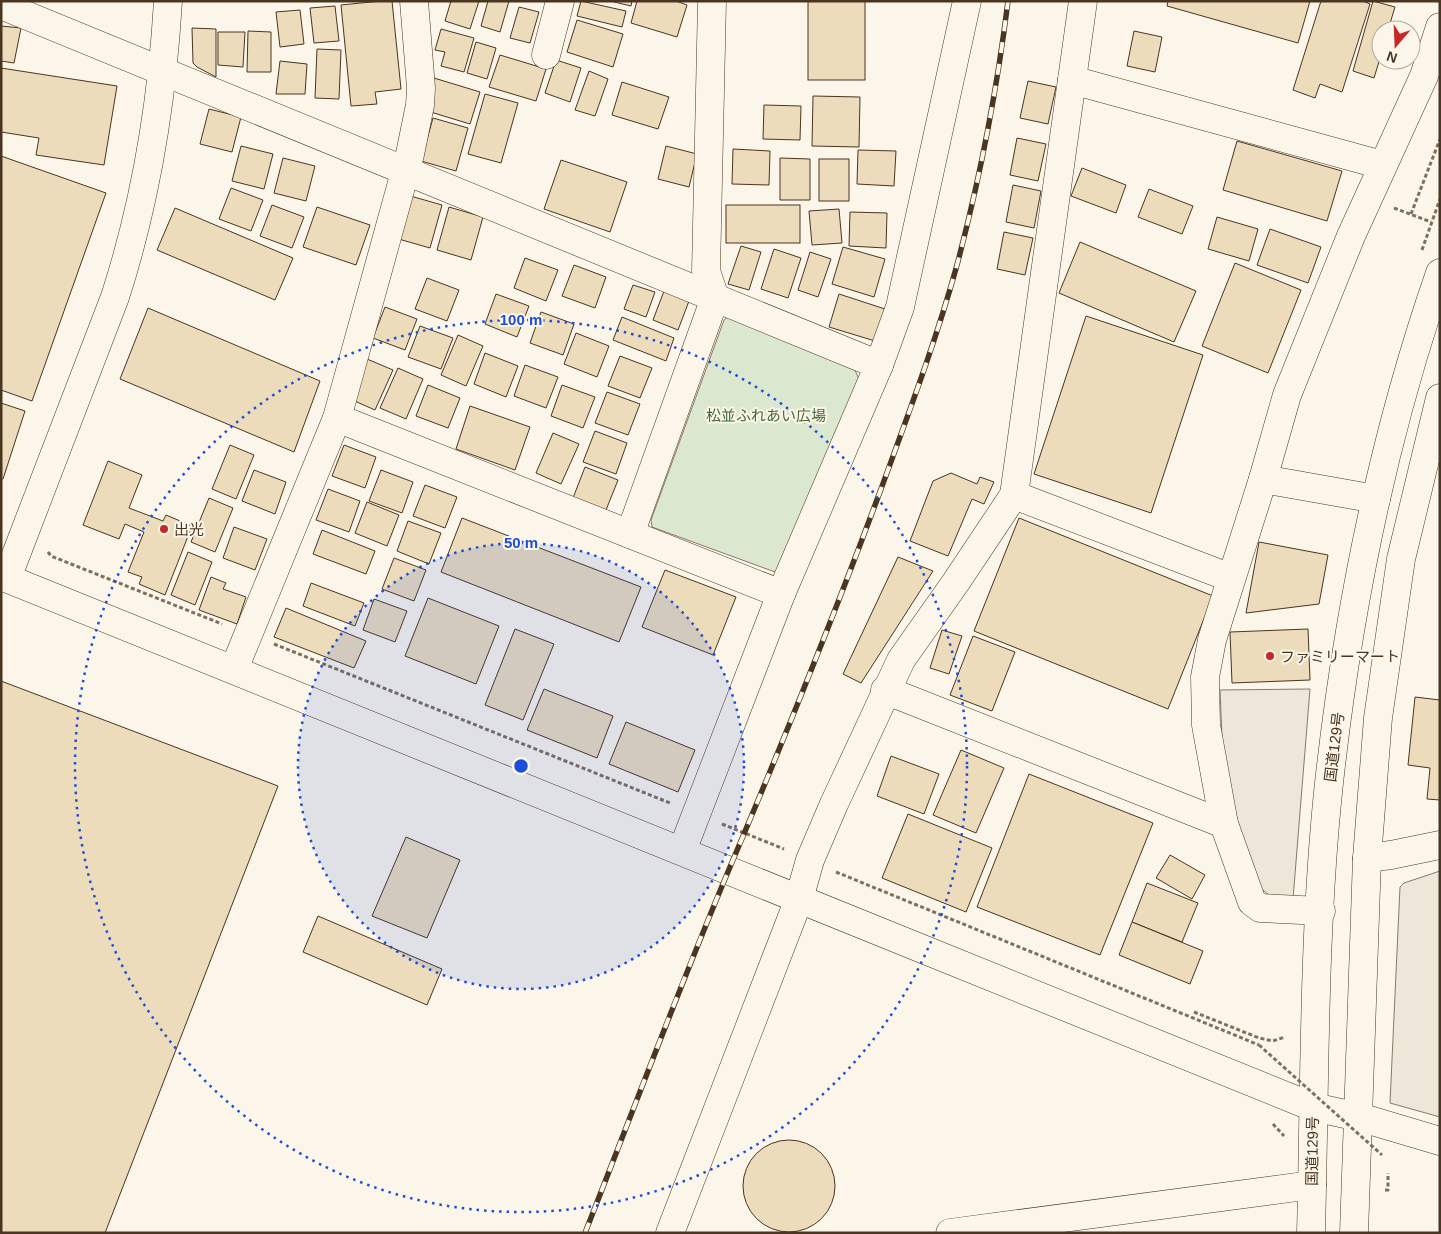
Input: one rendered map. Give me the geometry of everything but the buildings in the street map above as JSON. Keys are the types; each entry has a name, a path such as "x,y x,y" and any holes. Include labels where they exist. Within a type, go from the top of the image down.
{"main road":[{"path":"168,1 164,71 147,174 128,256 111,306 4,577 1313,1107 1359,1117 1440,1141"},
{"path":"234,669 337,418 404,170 420,105 420,70 414,1"},
{"path":"546,55 560,1"},
{"path":"630,534 715,298 706,271 712,1"},
{"path":"682,851 781,594 879,365 900,307 967,1"},
{"path":"670,1233 800,899 810,860 885,690 901,660 920,631 956,582 1014,495 1083,1"},
{"path":"1,5 879,365"},
{"path":"1321,911 1260,908 1252,902 1224,824 1206,724 1205,677 1212,640 1263,480 1287,395 1351,236 1424,76 1440,27"},
{"path":"1072,80 1382,165"},
{"name":"国道129号","path":"1307,1232 1312,1185 1313,1107 1321,911 1329,785 1338,714 1376,499 1403,395 1440,273"},
{"path":"1354,1233 1367,858 1378,718 1398,576 1440,398"},
{"path":"337,418 781,594"},
{"path":"1263,480 1376,499"},
{"path":"1014,495 1231,578"},
{"path":"885,690 1224,824"},
{"path":"1367,858 1391,856 1440,845"},
{"path":"950,1233 1312,1185"}],"path":[{"path":"1411,214 1440,139"},
{"path":"1392,206 1431,222"},
{"path":"45,549 51,556 230,627"},
{"path":"268,642 791,852"},
{"path":"833,871 1259,1045 1382,1155"},
{"path":"1194,1012 1259,1038 1273,1041 1289,1036"}],"green space":[{"name":"松並ふれあい広場","path":"729,316 854,368 859,379 783,567 775,572 652,527 651,520 724,320"}],"shaded area":[{"path":"1310,689 1293,899 1270,896 1257,885 1228,790 1222,739 1220,690"},
{"path":"1440,871 1440,1117 1390,1103 1400,887 1404,883"}],"railway":[{"path":"585,1233 693,958 827,631 921,378 949,293 973,200 999,68 1008,1"}],"place":[{"name":"出光","path":"164,529"},
{"name":"ファミリーマート","path":"1270,656"}]}
